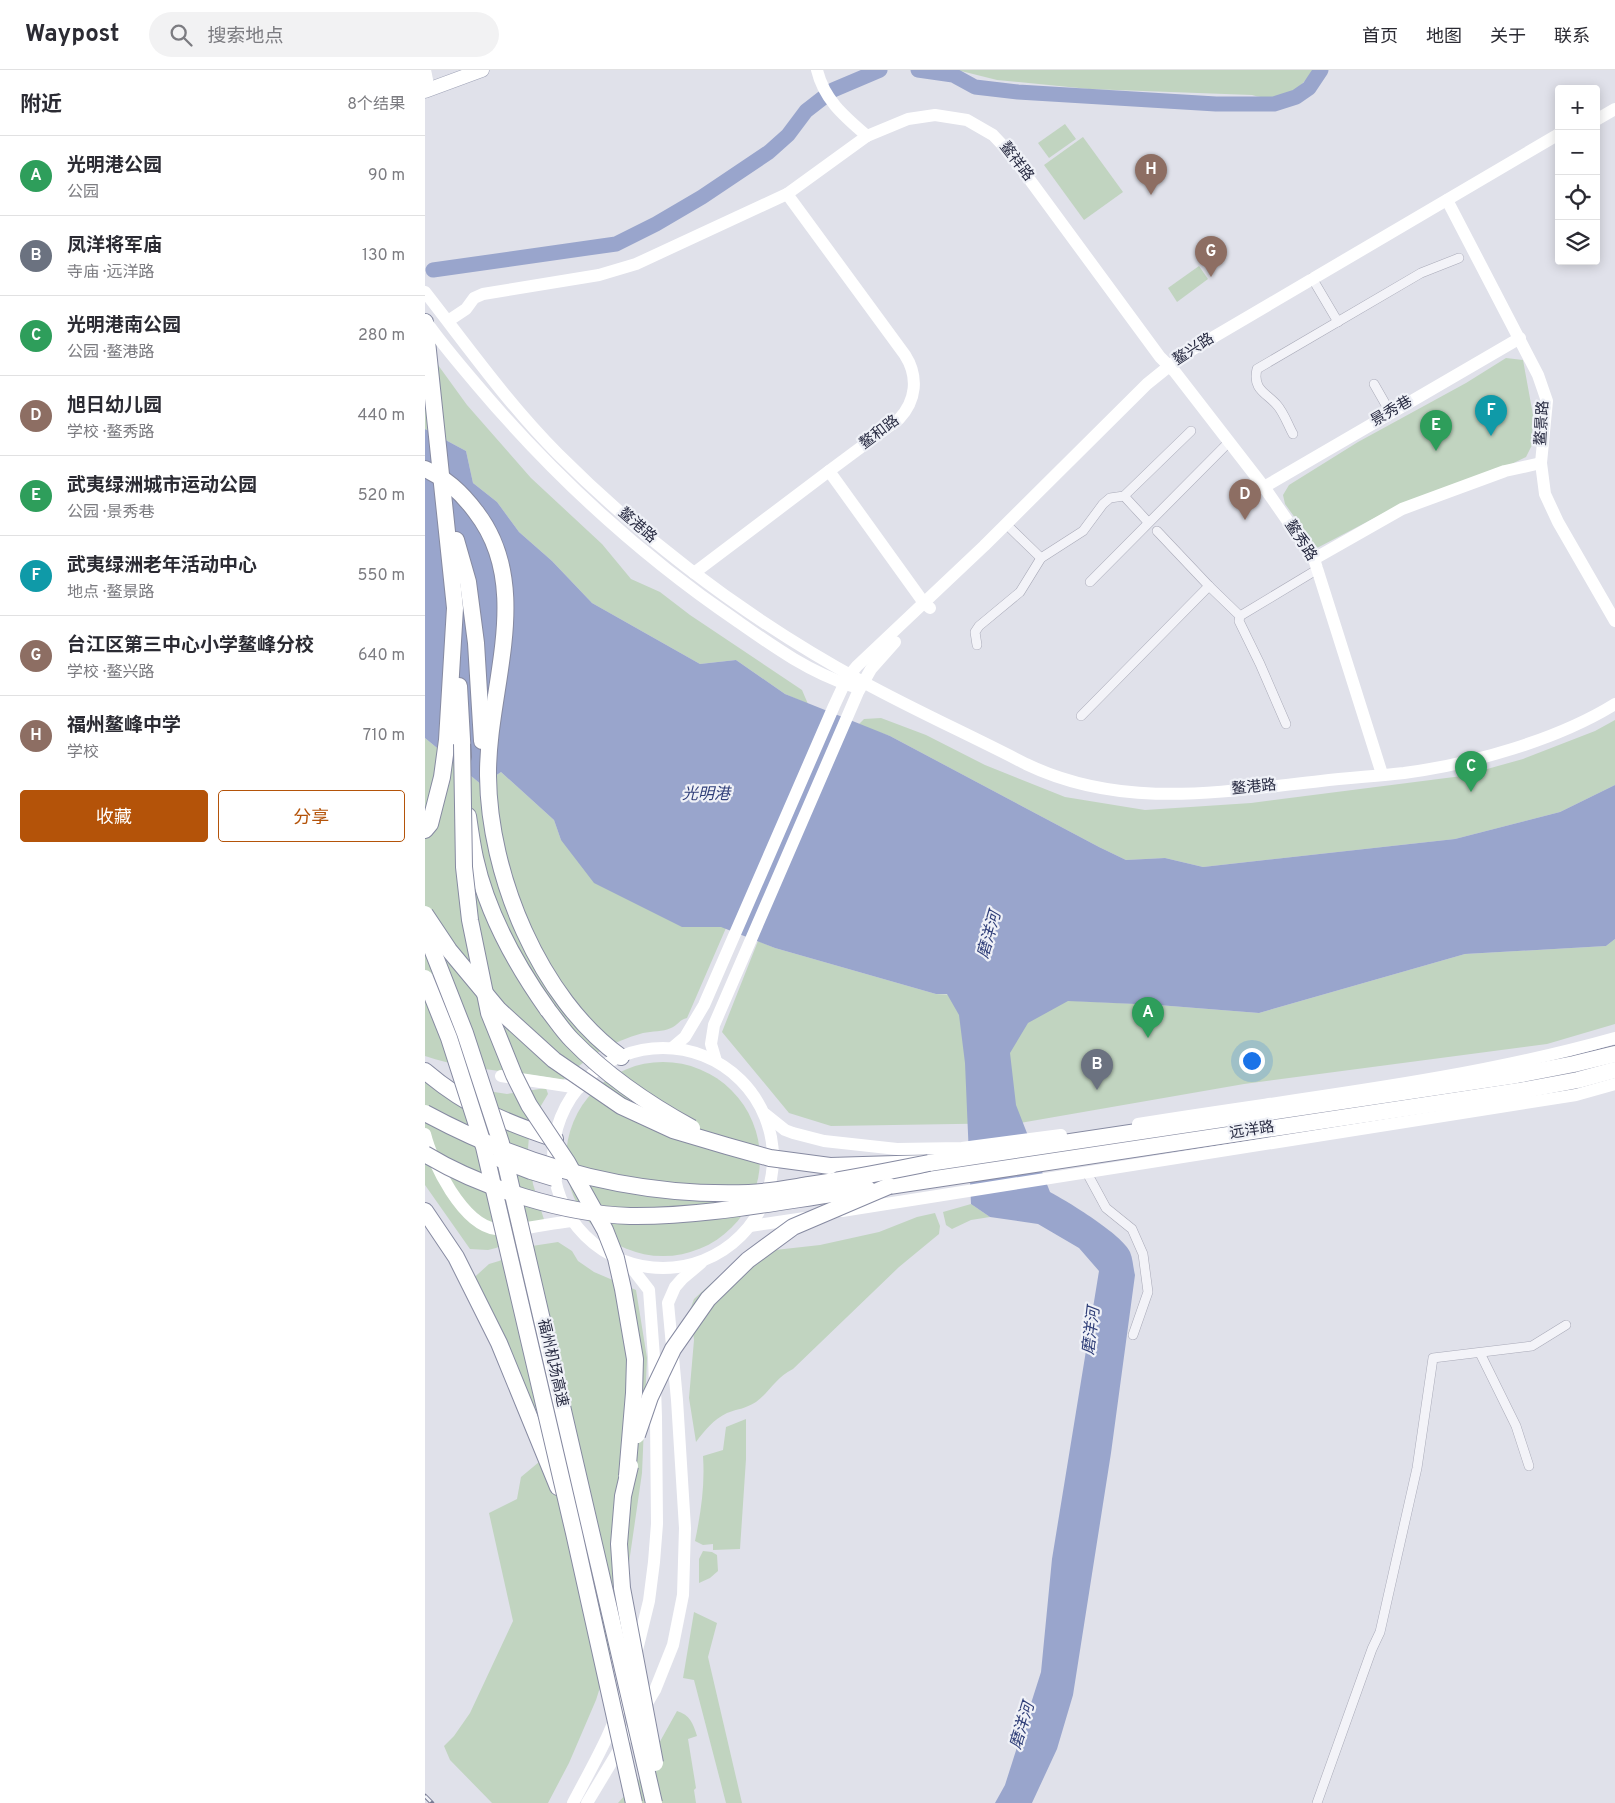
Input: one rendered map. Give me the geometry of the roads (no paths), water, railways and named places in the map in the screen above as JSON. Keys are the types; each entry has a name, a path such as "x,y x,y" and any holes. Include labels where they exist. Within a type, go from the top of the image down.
{"highway":[{"path":"425,321 455,608 467,811 475,859 486,894 500,930 531,985 571,1039 602,1069 651,1104 727,1146"},
{"path":"425,469 438,475 463,494 483,520 497,549 505,582 506,618 490,735 488,775 490,812"},
{"path":"444,494 468,582 476,643 483,761 497,852 507,888 521,925 537,956 560,992 595,1036 621,1057"},
{"path":"425,830 430,824 442,777 455,608"},
{"path":"462,744 464,867 471,920 489,1013 514,1075 529,1105 567,1162 605,1230 616,1258 623,1289 635,1359 627,1476"},
{"path":"425,914 449,950 499,1010 555,1060 621,1106 673,1130 770,1158 831,1166 929,1163"},
{"name":"福州机场高速","path":"425,931 465,1033 501,1143 654,1803"},
{"name":"福州机场高速","path":"425,978 449,1038 484,1147 574,1532 634,1803"},
{"name":"远洋路","path":"929,1163 1517,1075 1615,1054"},
{"name":"远洋路","path":"889,1186 1519,1091 1578,1080 1615,1070"},
{"path":"425,1071 447,1090 478,1108 512,1124 555,1139"},
{"path":"425,1113 462,1133 539,1162 599,1180 646,1189 750,1193 854,1178 929,1163"},
{"path":"425,1125 464,1144 531,1171 615,1194 689,1203 755,1205"},
{"path":"425,1154 443,1165 478,1181 539,1201 582,1210 629,1216 692,1213 889,1186"},
{"path":"661,1803 622,1588 619,1544 623,1496 627,1476 634,1446 650,1397 673,1349 708,1300 748,1260 793,1227 889,1186"},
{"path":"425,1211 456,1257 499,1343 556,1481 574,1532"}],"main road":[{"path":"425,70 427,90 482,70"},
{"path":"817,70 832,103 841,114 867,136"},
{"path":"1600,110 1615,101"},
{"path":"1600,118 1615,109"},
{"name":"鳌祥路","path":"448,321 466,309 474,298 483,294 599,275 625,268 787,194 867,136 908,119 935,115 967,120 993,135 1010,153 1160,357 1172,369"},
{"name":"鳌兴路","path":"889,643 1009,527 1147,384 1172,369 1183,355 1448,203 1555,136"},
{"name":"鳌兴路","path":"1448,203 1555,145"},
{"name":"鳌和路","path":"694,573 899,420 912,399 914,376 910,362 787,194"},
{"name":"鳌景路","path":"1448,203 1539,375 1547,401 1541,462 1543,486 1550,508 1615,621"},
{"name":"鳌港路","path":"425,292 525,417 557,453 614,507 724,596 812,652 847,679"},
{"name":"鳌港路","path":"425,321 501,413 547,464 613,526 687,586 726,614 804,666 847,679 900,701 1036,769 1081,784 1144,794 1186,795 1434,767 1504,750 1580,723 1615,704"},
{"name":"景秀巷","path":"1264,487 1520,338"},
{"name":"鳌秀路","path":"1172,369 1264,487 1316,564 1382,774"},
{"path":"1316,564 1402,509 1515,468 1541,462"},
{"path":"829,471 927,606"},
{"path":"672,1048 685,1037 704,1005 847,679 857,666 889,643"},
{"path":"716,1061 711,1044 714,1025 850,712 874,664 889,643"},
{"path":"765,1114 785,1130 824,1141 897,1149 962,1148 1085,1132 1451,1075 1574,1050 1615,1038"},
{"path":"672,1048 695,1052 716,1061 745,1083 765,1114 773,1142 773,1172 765,1200 750,1226 736,1241 720,1253 702,1261 678,1268 653,1268 628,1263 607,1253 594,1244 573,1222 562,1203 555,1182 553,1161 555,1139 563,1112 579,1088 598,1070 621,1057 646,1050 672,1048"},
{"path":"501,1076 579,1088"},
{"path":"750,1226 1576,1095 1615,1084"},
{"path":"425,1134 429,1150 450,1188 464,1208 481,1223 494,1229 510,1230 573,1222"},
{"path":"587,1803 655,1690 673,1645 683,1595 685,1528 677,1400 668,1303 675,1287 702,1261"},
{"path":"573,1803 602,1747 623,1699 649,1601 654,1562 657,1524 656,1417 649,1290 628,1263"}],"street":[{"path":"1293,434 1277,405 1259,388 1256,379 1257,369 1421,273 1459,258"},
{"path":"1314,281 1338,322"},
{"path":"1374,384 1390,412"},
{"path":"977,645 975,632 979,626 1020,592 1041,558 1083,531 1103,504 1111,498 1124,496 1191,431"},
{"path":"1089,582 1229,442"},
{"path":"1124,496 1148,522"},
{"path":"1009,527 1041,558"},
{"path":"1157,532 1240,616"},
{"path":"1286,724 1239,621 1240,616 1316,564"},
{"path":"1081,716 1209,586"},
{"path":"1087,1173 1106,1208 1132,1229 1143,1254 1148,1292 1133,1335"},
{"path":"1317,1803 1372,1649 1380,1632 1417,1468 1433,1358 1532,1346 1566,1325"},
{"path":"1481,1353 1516,1426 1529,1466"}],"water":[{"name":"光明港","path":"425,429 466,451 473,483 497,502 519,532 552,561 592,603 700,664 736,660 785,694 890,736 1126,860 1165,858 1203,867 1455,839 1560,812 1615,785 1615,939 1606,946 1465,954 1259,1013 1158,1005 1068,1001 1028,1023 1010,1053 1016,1105 1050,1192 1094,1219 1117,1237 1130,1252 1135,1275 1111,1453 1073,1695 1057,1749 1032,1803 995,1803 1005,1785 1041,1672 1052,1559 1099,1271 1079,1248 1038,1224 990,1217 971,1204 965,1063 959,1015 947,994 936,994 775,948 721,927 682,927 594,883 561,840 554,820 501,772 482,785 425,738"}],"waterway":[{"path":"433,270 616,244 656,224 702,197 769,152 788,135 806,111 833,90 880,70"},
{"path":"918,70 953,75 975,87 1018,92 1216,104 1274,104 1296,97 1309,88 1321,70"}],"railway":[{"path":"425,1796 432,1803"}],"place":[{"name":"福州鳌峰中学","path":"1151,195"},
{"name":"台江区第三中心小学鳌峰分校","path":"1211,277"},
{"name":"武夷绿洲老年活动中心","path":"1491,436"},
{"name":"武夷绿洲城市运动公园","path":"1436,451"},
{"name":"旭日幼儿园","path":"1245,520"},
{"name":"光明港南公园","path":"1471,792"},
{"name":"光明港公园","path":"1148,1038"},
{"name":"凤洋将军庙","path":"1097,1090"}],"water label":[{"name":"磨洋河","path":"990,935"},
{"name":"磨洋河","path":"1092,1331"},
{"name":"磨洋河","path":"1023,1726"}]}
